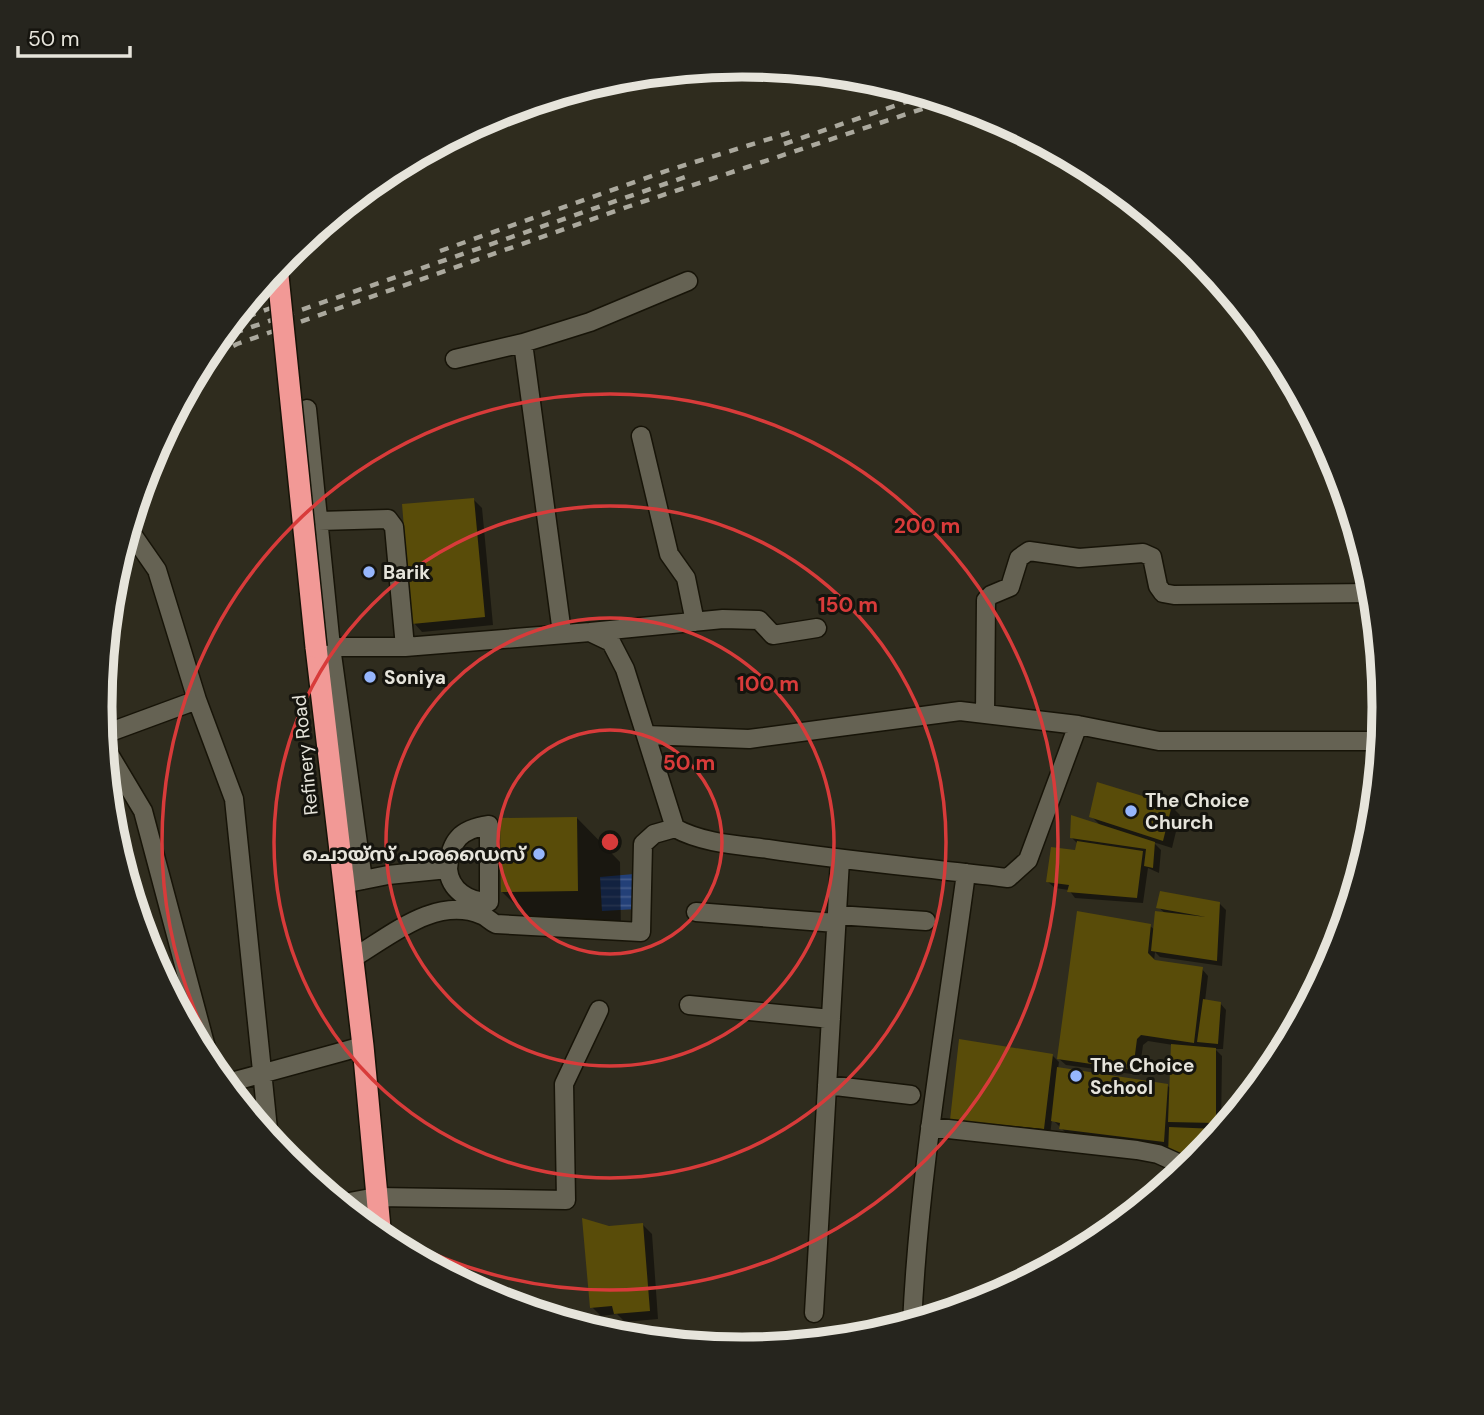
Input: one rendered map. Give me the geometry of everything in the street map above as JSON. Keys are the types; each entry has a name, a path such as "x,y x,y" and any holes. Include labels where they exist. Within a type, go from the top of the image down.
{"highway":[{"name":"Refinery Road","path":"279,281 337,833 353,882 353,958 379,1223"}],"street":[{"path":"456,359 523,343 590,322 688,281"},
{"path":"523,343 562,633"},
{"path":"307,409 353,882 448,869"},
{"path":"642,436 669,554 686,578 695,621"},
{"path":"319,521 388,519 394,527 405,648"},
{"path":"135,538 157,570 197,700 234,799 267,1122"},
{"path":"985,714 986,600 990,595 1010,587 1019,558 1029,551 1079,558 1143,553 1152,557 1158,586 1163,593 1174,595 1362,593"},
{"path":"331,648 405,648 695,621 759,620 773,635 817,628"},
{"path":"590,632 611,642 620,660 675,828"},
{"path":"112,731 197,700"},
{"path":"646,735 749,738 960,711 1078,725 1159,741 1371,741"},
{"path":"353,958 417,919 447,911 480,914 495,924 641,932 643,844 654,834 675,828 690,836 840,860 1008,878 1028,860 1078,725"},
{"path":"114,762 144,811 202,1033"},
{"path":"814,1313 840,860"},
{"path":"912,1315 914,1270 930,1127 966,873"},
{"path":"696,912 926,921"},
{"path":"689,1005 831,1020"},
{"path":"352,1203 566,1200 564,1084 599,1010"},
{"path":"235,1081 363,1045"},
{"path":"827,1086 911,1094"},
{"path":"930,1127 1137,1150 1158,1154 1178,1163"}],"water":[{"path":"634,874 637,909 602,911 600,877"}],"building":[{"path":"474,498 485,617 412,624 402,504"},
{"name":"The Choice Church","path":"1097,782 1172,805 1163,841 1089,817"},
{"path":"1071,815 1155,842 1153,868 1144,866 1146,849 1070,838"},
{"name":"ചൊയ്സ് പാരഡൈസ്","path":"577,817 578,891 501,892 500,818"},
{"path":"1077,841 1143,851 1137,898 1067,892 1069,885 1046,882 1051,847 1075,850"},
{"path":"1160,891 1220,902 1217,961 1151,951 1155,911 1206,917 1156,908"},
{"name":"The Choice School","path":"1077,911 1151,924 1148,953 1155,960 1203,967 1194,1043 1141,1035 1137,1039 1133,1070 1057,1059"},
{"name":"The Choice School","path":"1203,999 1221,1002 1218,1044 1197,1042"},
{"name":"The Choice School","path":"959,1039 1053,1054 1044,1129 950,1120"},
{"name":"The Choice School","path":"1171,1044 1216,1048 1216,1123 1168,1122"},
{"name":"The Choice School","path":"1057,1067 1168,1084 1164,1142 1059,1129 1060,1123 1051,1121"},
{"name":"The Choice School","path":"1169,1127 1211,1129 1186,1155 1168,1155"},
{"path":"582,1218 609,1226 643,1223 650,1311 614,1314 612,1306 590,1308"}],"railway":[{"path":"784,144 912,100"},
{"path":"222,352 630,206 931,106"},
{"path":"440,251 669,170 795,131"},
{"path":"236,332 688,176"},
{"path":"248,316 271,308"}],"place":[{"name":"Barik","path":"369,572"},
{"name":"Soniya","path":"370,677"},
{"name":"The Choice Church","path":"1131,811"},
{"name":"ചൊയ്സ് പാരഡൈസ്","path":"539,854"},
{"name":"The Choice School","path":"1076,1076"}]}
